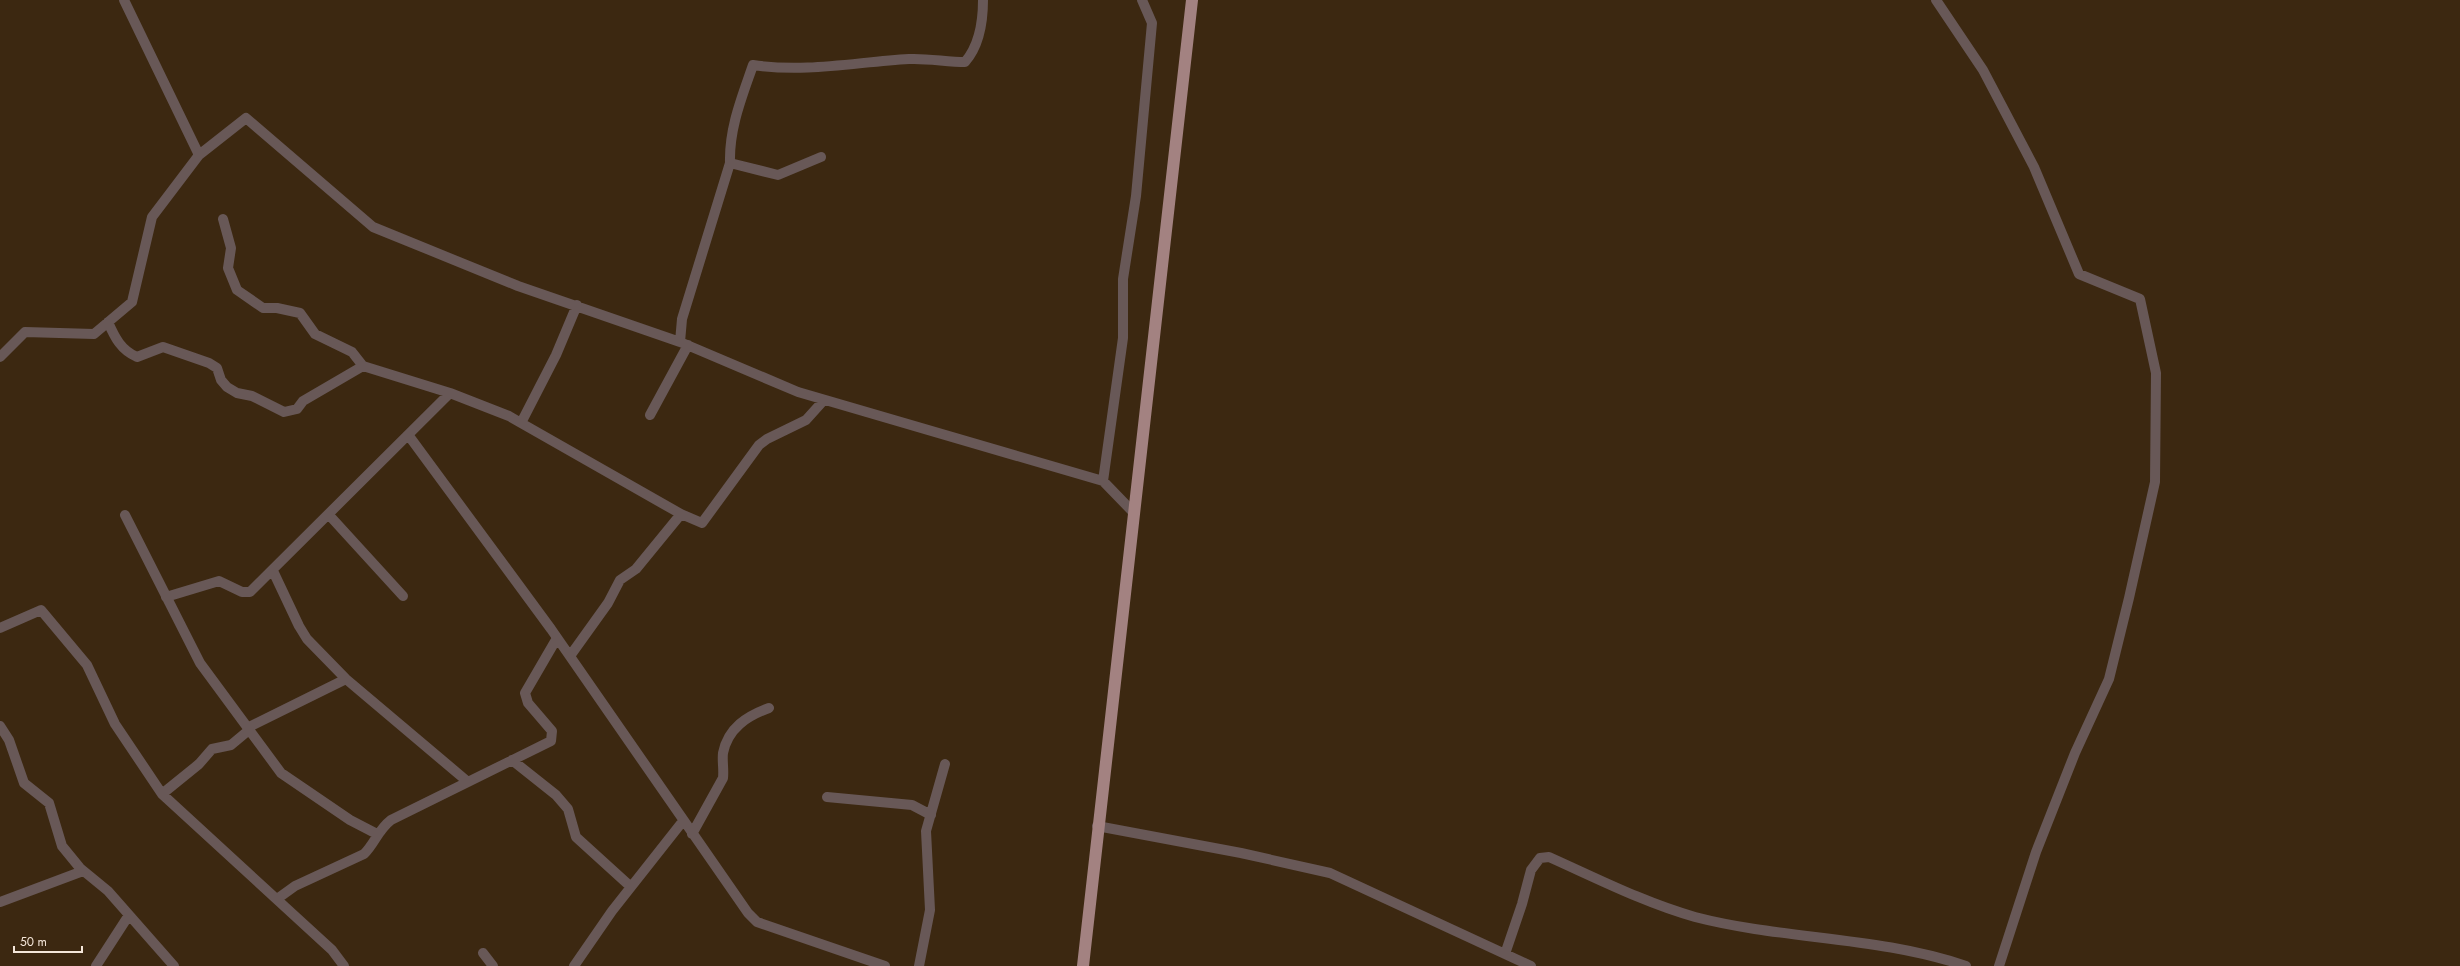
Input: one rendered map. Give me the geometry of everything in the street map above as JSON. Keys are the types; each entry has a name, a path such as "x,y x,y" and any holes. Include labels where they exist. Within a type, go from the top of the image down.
{"main road":[{"path":"1083,966 1097,826 1192,0"}],"street":[{"path":"124,0 199,155"},
{"path":"650,415 684,343 682,318 730,163 730,144 733,124 753,65 780,69 822,68 910,59 965,62 972,54 980,32 983,0"},
{"path":"1103,482 1123,338 1123,279 1136,188 1152,23 1142,0"},
{"path":"1936,0 1983,70 2034,167 2079,274 2140,299 2156,373 2155,482 2129,598 2108,679 2075,753 2036,852 1999,966"},
{"path":"0,357 25,332 94,334 132,302 152,217 199,155 246,118 373,227 518,286 684,343 798,392 1103,482 1133,512"},
{"path":"730,163 778,175 821,157"},
{"path":"223,219 231,248 228,268 237,290 263,308 277,308 300,313 315,334 352,352 363,366 450,393 509,416 681,514 702,523 759,445 767,439 806,420 824,400"},
{"path":"522,423 556,355 577,305"},
{"path":"108,322 116,340 128,353 137,357 163,347 209,363 217,368 221,380 227,387 236,393 252,396 284,412 297,409 304,401 363,366"},
{"path":"166,597 219,581 242,592 250,592 409,436 450,393"},
{"path":"409,436 570,656 692,834 757,922 885,966"},
{"path":"570,656 608,603 620,580 636,569 681,514"},
{"path":"329,515 403,596"},
{"path":"125,516 200,663 248,729 286,777 350,820 377,834"},
{"path":"273,570 299,626 308,639 346,679 468,782"},
{"path":"0,628 41,610 87,665 115,724 162,794 332,950 344,966"},
{"path":"277,899 295,886 364,854 372,847 377,834 391,820 551,741 553,736 549,726 528,703 525,693 557,638"},
{"path":"162,794 199,764 212,749 231,744 248,729 346,679"},
{"path":"692,834 723,778 723,754 733,732 739,723 750,715 769,708"},
{"path":"0,726 4,740 24,783 49,803 62,846 83,871 105,887 174,966"},
{"path":"512,760 556,796 568,809 576,837 631,887"},
{"path":"919,966 930,910 925,841 926,831 944,764"},
{"path":"827,797 912,805 931,815"},
{"path":"574,966 631,887 683,821"},
{"path":"1097,826 1241,853 1330,873 1531,966"},
{"path":"1505,954 1522,904 1531,870 1540,858 1549,857 1622,890 1695,917 1773,931 1855,940 1936,956 1966,966"},
{"path":"0,902 83,871"},
{"path":"96,966 129,915"},
{"path":"482,953 493,966"}]}
